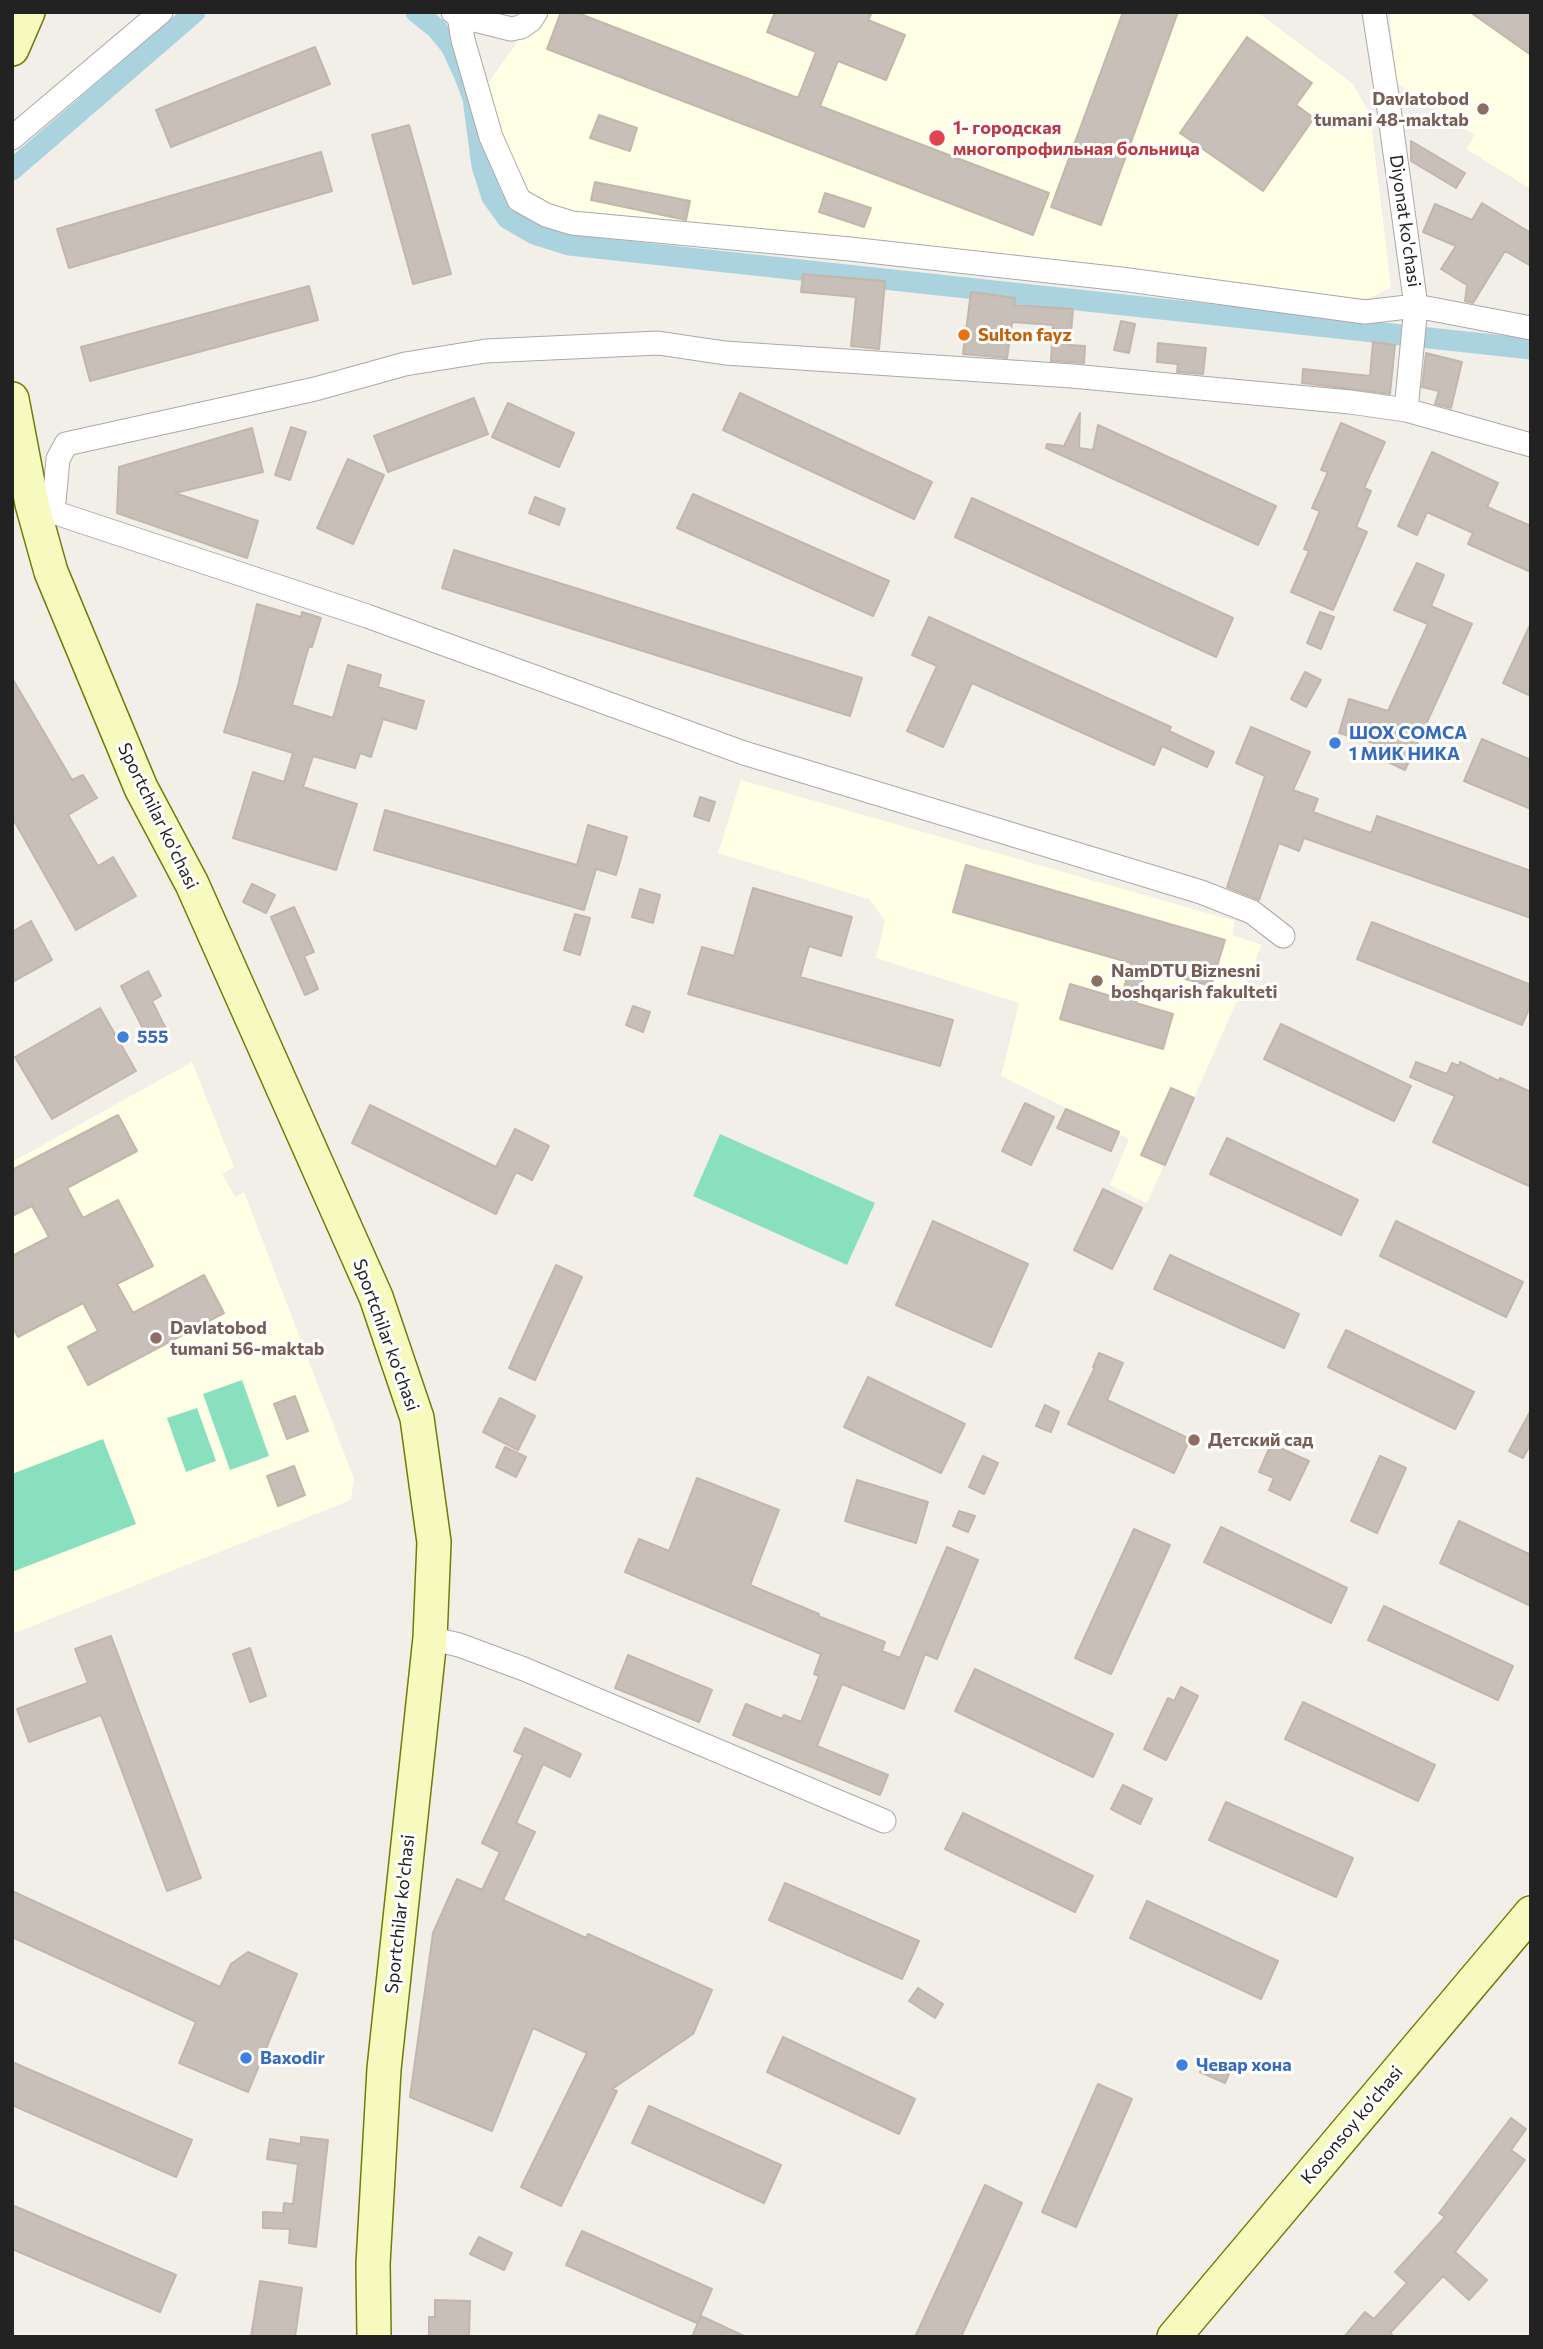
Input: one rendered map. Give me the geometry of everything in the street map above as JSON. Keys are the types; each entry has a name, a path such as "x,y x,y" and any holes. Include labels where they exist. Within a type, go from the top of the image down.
{"street":[{"path":"12,49 28,12"},
{"path":"12,138 161,12"},
{"path":"456,14 511,29 521,27 531,20 536,12"},
{"name":"Diyonat ko'chasi","path":"1374,12 1416,306 1406,410"},
{"path":"456,14 491,136 519,200 546,215 572,223 864,250 1121,279 1365,312 1416,306 1531,328"},
{"path":"1283,936 1252,912 1201,892 744,753 368,616 43,508 58,459 66,444 315,389 405,364 486,351 658,343 725,353 1100,379 1350,402 1406,410 1531,445"},
{"name":"Sportchilar ko'chasi","path":"12,399 17,459 43,508 51,572 141,788 285,1070 376,1297 417,1418 434,1542 430,1638 384,2069 373,2264 374,2337"},
{"path":"430,1638 459,1645 524,1669 884,1821"},
{"name":"Kosonsoy ko’chasi","path":"1174,2337 1531,1913"}],"shaded area":[{"name":"1- городская многопрофильная больница","path":"538,12 1257,12 1353,84 1370,114 1391,288 1367,299 1152,271 1116,273 574,217 528,196 510,163 484,89"},
{"name":"Davlatobod tumani 48-maktab","path":"1389,12 1531,12 1531,189 1466,149 1475,135 1397,83"},
{"name":"NamDTU Biznesni boshqarish fakulteti","path":"741,780 1235,921 1232,935 1262,945 1147,1203 1110,1185 1129,1139 1001,1076 1019,1003 876,958 885,921 869,899 718,853"},
{"name":"Davlatobod tumani 56-maktab","path":"192,1062 234,1167 222,1174 235,1197 244,1192 354,1479 351,1500 12,1634 12,1162"}],"green space":[{"path":"720,1134 875,1203 847,1265 693,1196"},
{"path":"242,1380 269,1456 230,1470 203,1394"},
{"path":"197,1408 216,1461 186,1472 167,1418"},
{"path":"103,1439 136,1524 12,1572 12,1474"}],"building":[{"path":"561,12 575,12 798,98 816,52 767,32 775,12 872,12 868,20 905,35 886,80 838,61 820,106 1049,193 1033,235 547,49"},
{"path":"1123,12 1178,12 1101,225 1051,207"},
{"path":"1470,12 1531,12 1531,55"},
{"path":"1247,37 1312,83 1296,105 1314,118 1263,191 1180,133"},
{"path":"315,47 330,84 171,147 156,110"},
{"path":"599,115 637,128 630,151 590,138"},
{"path":"409,125 451,274 413,284 372,135"},
{"path":"1411,141 1465,173 1456,188 1411,161"},
{"path":"321,152 332,191 69,268 57,229"},
{"path":"595,182 690,201 686,220 591,200"},
{"path":"825,193 871,208 864,227 819,212"},
{"path":"1482,203 1531,233 1531,266 1505,251 1473,303 1465,301 1467,285 1441,269 1456,246 1423,232 1435,204 1472,220"},
{"path":"803,274 885,281 879,349 851,346 856,297 801,292"},
{"path":"309,286 318,320 90,381 81,347"},
{"path":"971,292 1015,298 1014,305 1073,309 1070,345 1085,346 1084,363 1051,361 1053,325 1012,322 1007,358 963,354"},
{"path":"1121,321 1135,324 1129,353 1114,350"},
{"path":"1373,342 1395,345 1390,394 1302,383 1303,369 1370,376"},
{"path":"1158,343 1206,348 1203,374 1177,372 1178,364 1157,362"},
{"path":"1426,353 1462,362 1451,408 1435,404 1439,391 1422,387"},
{"path":"740,393 932,482 914,519 723,430"},
{"path":"474,398 488,434 388,472 374,436"},
{"path":"508,403 574,433 559,467 492,437"},
{"path":"1080,413 1079,448 1093,450 1098,425 1276,506 1258,545 1046,448 1047,444 1064,446"},
{"path":"1341,423 1385,442 1364,488 1371,491 1356,527 1367,532 1333,610 1291,592 1309,551 1304,549 1320,511 1312,508 1328,472 1321,470"},
{"path":"291,427 306,432 290,480 275,475"},
{"path":"252,428 263,472 175,493 258,521 247,558 117,513 119,467"},
{"path":"1432,452 1498,483 1487,507 1531,526 1531,572 1468,544 1473,533 1427,512 1417,535 1398,526"},
{"path":"348,459 384,475 353,544 317,528"},
{"path":"693,494 889,581 873,616 677,528"},
{"path":"535,497 565,509 559,525 529,513"},
{"path":"972,498 1233,618 1216,657 955,537"},
{"path":"454,550 862,678 850,716 442,588"},
{"path":"1417,563 1444,575 1431,606 1472,624 1405,770 1369,753 1374,743 1339,733 1349,699 1388,711 1428,624 1394,610"},
{"path":"257,604 301,617 302,612 321,618 312,647 309,646 292,705 333,718 348,665 381,675 378,687 424,701 416,729 383,719 371,757 360,753 355,768 313,756 303,787 357,804 336,870 233,838 253,772 284,782 293,753 224,732"},
{"path":"1320,612 1334,617 1321,649 1307,643"},
{"path":"929,617 1171,727 1169,731 1214,752 1207,767 1162,746 1154,765 972,683 943,747 907,731 937,666 912,655"},
{"path":"1531,623 1531,696 1503,683"},
{"path":"1305,672 1321,680 1306,707 1291,699"},
{"path":"12,678 72,780 83,775 97,798 68,815 98,866 113,857 136,896 76,930 12,817"},
{"path":"1251,727 1310,752 1293,790 1318,799 1313,812 1371,833 1377,816 1531,871 1531,918 1304,838 1299,851 1279,843 1259,900 1227,887 1265,776 1236,763"},
{"path":"1482,739 1531,760 1531,809 1464,781"},
{"path":"700,797 715,802 709,821 694,816"},
{"path":"385,810 577,865 588,825 627,837 616,875 596,869 584,910 374,850"},
{"path":"966,865 1225,940 1211,986 1146,968 1136,1003 1173,1014 1163,1049 1060,1019 1070,984 1121,999 1131,963 953,912"},
{"path":"252,884 275,895 266,913 243,902"},
{"path":"753,888 852,917 841,956 809,946 800,977 953,1020 940,1066 688,994 702,947 734,956"},
{"path":"640,889 660,895 653,923 632,917"},
{"path":"294,907 314,952 304,956 318,989 305,995 271,917"},
{"path":"575,914 590,918 580,955 564,950"},
{"path":"31,921 52,960 12,982 12,932"},
{"path":"1372,922 1531,985 1531,1004 1522,1025 1357,959"},
{"path":"148,971 161,996 152,1001 169,1035 151,1044 121,986"},
{"path":"633,1006 650,1012 643,1032 626,1025"},
{"path":"100,1008 136,1071 52,1119 15,1057"},
{"path":"1281,1024 1411,1086 1394,1121 1264,1059"},
{"path":"1416,1062 1447,1074 1452,1063 1459,1066 1460,1062 1499,1081 1500,1078 1531,1092 1531,1187 1433,1142 1455,1096 1410,1077"},
{"path":"1171,1088 1194,1098 1165,1165 1141,1155"},
{"path":"1025,1103 1054,1117 1031,1165 1002,1151"},
{"path":"370,1105 496,1167 515,1129 549,1146 532,1180 516,1172 496,1214 352,1143"},
{"path":"1066,1109 1119,1132 1111,1151 1057,1128"},
{"path":"118,1115 137,1151 67,1188 83,1218 118,1200 153,1266 117,1284 133,1313 204,1275 224,1313 88,1385 68,1347 98,1331 83,1303 18,1337 12,1326 12,1256 49,1237 32,1206 12,1216 12,1170"},
{"path":"1227,1138 1358,1200 1341,1235 1210,1174"},
{"path":"1103,1189 1142,1208 1112,1269 1074,1250"},
{"path":"933,1221 1028,1264 991,1347 896,1305"},
{"path":"1396,1221 1523,1282 1506,1317 1380,1256"},
{"path":"1170,1255 1299,1314 1284,1348 1154,1289"},
{"path":"556,1265 582,1277 535,1380 509,1368"},
{"path":"1346,1330 1474,1392 1455,1429 1328,1367"},
{"path":"1099,1353 1123,1363 1107,1400 1190,1439 1174,1473 1068,1424"},
{"path":"868,1377 965,1424 941,1473 844,1427"},
{"path":"295,1396 308,1431 287,1439 274,1404"},
{"path":"500,1398 535,1416 518,1450 483,1432"},
{"path":"1045,1405 1059,1412 1051,1432 1036,1426"},
{"path":"1531,1410 1531,1443 1523,1458 1509,1451"},
{"path":"1271,1444 1309,1461 1290,1500 1269,1490 1274,1478 1259,1472"},
{"path":"505,1447 526,1457 516,1477 496,1467"},
{"path":"983,1456 998,1463 984,1494 969,1487"},
{"path":"1380,1456 1406,1468 1377,1533 1351,1521"},
{"path":"294,1466 305,1495 278,1506 267,1476"},
{"path":"697,1478 779,1510 750,1585 819,1614 818,1616 885,1642 882,1651 900,1658 947,1547 978,1560 937,1659 925,1654 904,1709 842,1684 817,1746 888,1775 880,1795 733,1735 746,1704 782,1719 784,1715 801,1722 819,1676 814,1674 821,1654 625,1572 639,1539 669,1551"},
{"path":"857,1480 928,1502 916,1543 845,1521"},
{"path":"959,1511 975,1516 968,1532 953,1526"},
{"path":"1459,1521 1531,1555 1531,1606 1440,1563"},
{"path":"1221,1527 1347,1588 1331,1623 1204,1562"},
{"path":"1134,1529 1170,1545 1111,1674 1075,1658"},
{"path":"1384,1606 1513,1666 1498,1700 1368,1640"},
{"path":"111,1636 201,1878 167,1891 101,1715 29,1742 17,1709 88,1683 75,1649"},
{"path":"250,1648 266,1696 250,1702 233,1654"},
{"path":"628,1655 712,1690 699,1722 615,1688"},
{"path":"975,1669 1113,1734 1093,1777 955,1711"},
{"path":"1181,1687 1198,1696 1166,1760 1144,1749 1168,1698 1174,1701"},
{"path":"1303,1702 1435,1765 1418,1801 1285,1739"},
{"path":"525,1728 581,1754 570,1777 543,1764 516,1823 535,1832 503,1900 586,1938 588,1934 712,1990 693,2034 612,2089 617,2091 561,2206 521,2187 587,2053 533,2028 492,2131 410,2097 433,1933 457,1879 482,1890 500,1852 482,1843 523,1755 514,1751"},
{"path":"1123,1785 1152,1799 1140,1824 1111,1809"},
{"path":"1226,1802 1353,1858 1336,1897 1209,1840"},
{"path":"963,1813 1093,1876 1075,1912 945,1849"},
{"path":"785,1883 919,1941 902,1979 769,1920"},
{"path":"12,1891 220,1987 231,1964 248,1952 297,1974 248,2092 179,2063 196,2022 12,1937"},
{"path":"1147,1901 1278,1961 1261,1999 1130,1938"},
{"path":"918,1988 943,2004 935,2018 909,2001"},
{"path":"783,2037 915,2099 899,2134 767,2072"},
{"path":"1206,2058 1231,2069 1225,2083 1200,2072"},
{"path":"12,2062 192,2140 176,2177 12,2105"},
{"path":"1098,2084 1132,2099 1076,2227 1042,2212"},
{"path":"649,2106 781,2165 764,2203 632,2143"},
{"path":"1511,2118 1526,2129 1511,2150 1525,2160 1455,2252 1487,2280 1469,2300 1443,2276 1390,2333 1394,2337 1344,2337 1365,2312 1374,2319 1407,2283 1395,2272 1445,2217 1439,2213"},
{"path":"301,2137 328,2140 316,2247 289,2243 290,2229 263,2228 263,2212 283,2213 284,2203 293,2204 298,2164 267,2159 270,2139 301,2144"},
{"path":"985,2185 1022,2203 961,2337 915,2337"},
{"path":"12,2205 176,2275 160,2312 12,2249"},
{"path":"582,2231 712,2289 697,2323 566,2265"},
{"path":"479,2237 512,2253 504,2270 470,2254"},
{"path":"260,2281 302,2288 295,2337 251,2337"},
{"path":"435,2300 470,2301 469,2337 429,2337 429,2317 435,2317"},
{"path":"701,2316 746,2337 692,2337"}],"waterway":[{"path":"12,170 195,12"},
{"path":"416,12 436,28 451,46 464,74 473,98 482,166 492,197 508,219 534,234 569,245 1531,349"}],"place":[{"name":"Davlatobod tumani 48-maktab","path":"1483,109"},
{"name":"1- городская многопрофильная больница","path":"937,138"},
{"name":"Sulton fayz","path":"964,335"},
{"name":"ШОХ СОМСА 1 МИК НИКА","path":"1335,743"},
{"name":"NamDTU Biznesni boshqarish fakulteti","path":"1097,981"},
{"name":"555","path":"123,1037"},
{"name":"Davlatobod tumani 56-maktab","path":"156,1338"},
{"name":"Детский сад","path":"1194,1440"},
{"name":"Baxodir","path":"246,2058"},
{"name":"Чевар хона","path":"1182,2065"}]}
